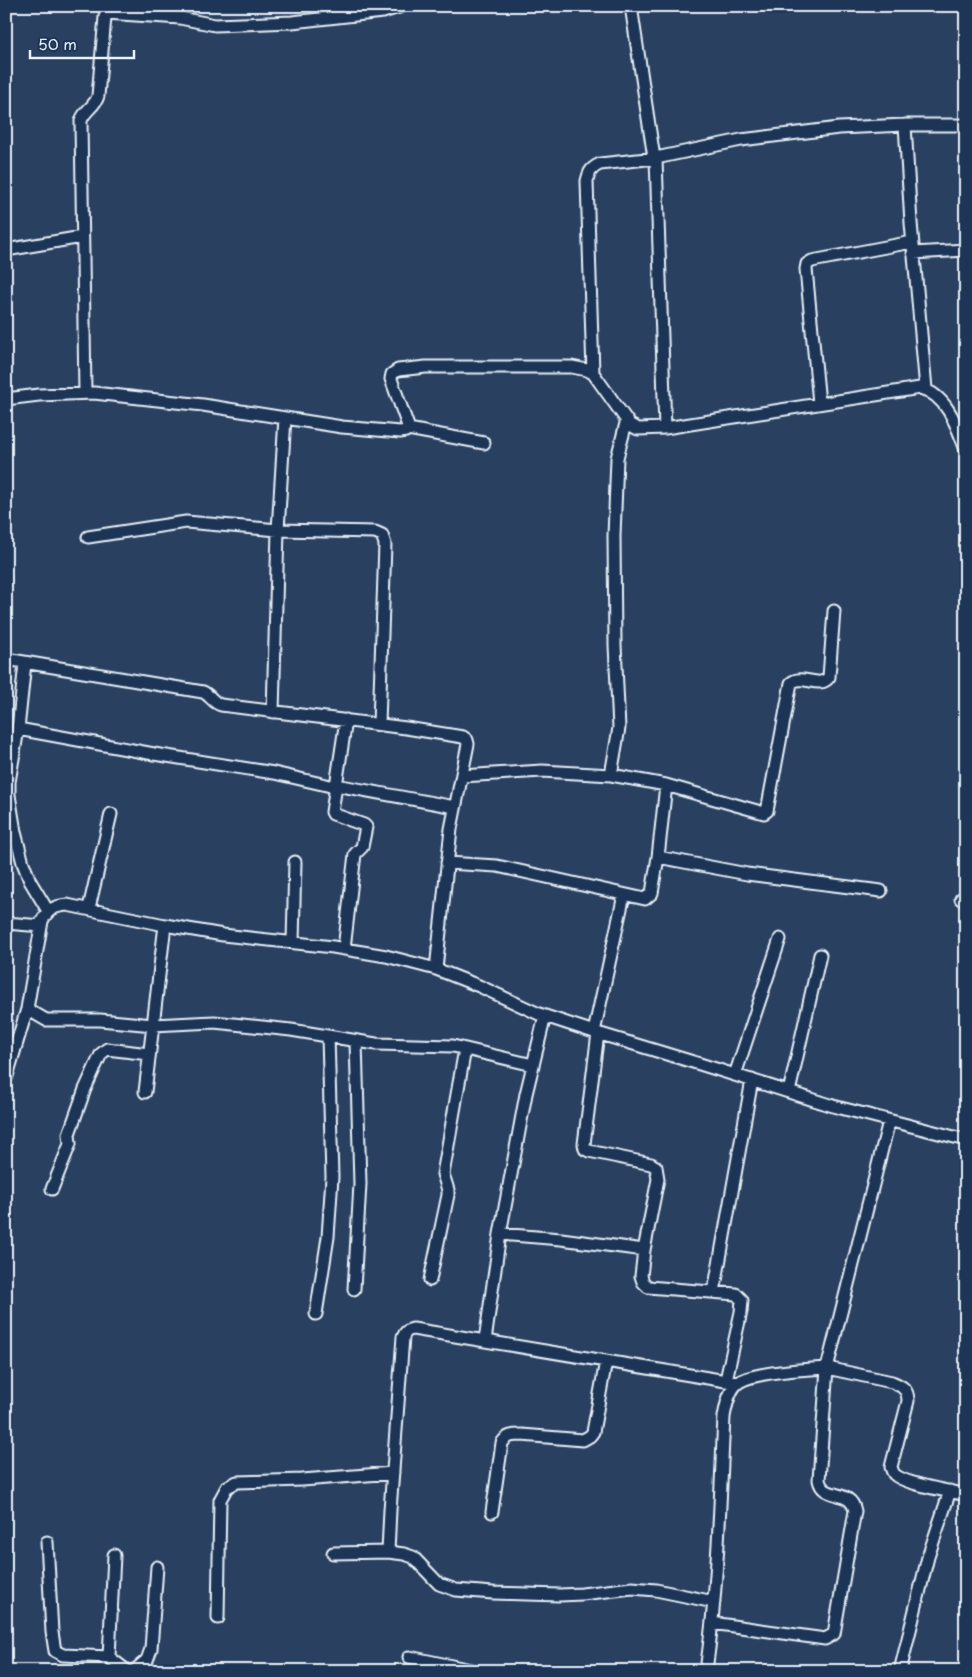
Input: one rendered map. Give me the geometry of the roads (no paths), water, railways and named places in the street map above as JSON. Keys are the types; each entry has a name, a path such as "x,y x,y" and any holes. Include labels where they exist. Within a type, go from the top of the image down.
{"street":[{"path":"85,393 81,121 82,115 97,101 106,10 215,24 292,22 383,12 402,6"},
{"path":"631,6 655,158 665,428"},
{"path":"905,125 913,248 926,389"},
{"path":"593,373 587,181 593,167 600,164 655,158 741,140 838,128 966,125"},
{"path":"6,250 82,237"},
{"path":"819,403 806,270 807,264 812,261 913,248 966,250"},
{"path":"408,429 392,378 392,374 398,370 426,367 572,367 593,373 626,423 638,429 665,428 915,387 926,389 951,413 966,450"},
{"path":"6,399 39,394 85,393 203,405 342,427 400,432 408,429 484,443"},
{"path":"273,712 278,530 285,418"},
{"path":"611,775 619,728 615,635 614,536 617,458 626,423"},
{"path":"88,537 186,522 278,530 375,532 382,535 385,544 380,724"},
{"path":"462,776 542,771 611,775 666,785 762,813 767,811 791,683 798,680 821,683 828,680 834,611"},
{"path":"6,659 203,692 217,704 221,705 380,724 463,737 467,740 468,744 451,829 436,969"},
{"path":"25,662 18,728 7,795 23,863 30,881 48,911"},
{"path":"344,949 354,854 362,847 366,827 332,814 346,720"},
{"path":"18,728 455,807"},
{"path":"447,863 497,866 642,900 650,896 658,857 666,785"},
{"path":"88,908 111,814"},
{"path":"658,857 747,874 881,891"},
{"path":"293,942 294,862"},
{"path":"624,895 596,1033 584,1144 585,1148 589,1151 651,1164 656,1167 658,1179 644,1250 641,1276 643,1282 648,1287 736,1294 740,1297 743,1304 726,1380"},
{"path":"6,1079 27,1009 41,926 48,911 57,906 67,905 223,935 293,942 386,956 436,969 478,986 519,1006 596,1033 889,1121 966,1140"},
{"path":"6,923 41,926"},
{"path":"145,1092 164,925"},
{"path":"735,1075 780,939"},
{"path":"789,1092 820,956"},
{"path":"27,1009 46,1020 100,1020 153,1025 214,1022 291,1030 376,1044 453,1046 533,1065"},
{"path":"485,1341 500,1234 533,1065 545,1016"},
{"path":"316,1314 328,1237 332,1177 328,1036"},
{"path":"354,1289 360,1184 356,1041"},
{"path":"52,1190 70,1144 69,1134 101,1054 108,1049 149,1054"},
{"path":"430,1280 448,1195 442,1174 465,1049"},
{"path":"714,1292 752,1080"},
{"path":"712,1624 825,1639 834,1634 855,1511 854,1504 848,1499 824,1491 820,1487 827,1368 889,1121"},
{"path":"500,1234 561,1239 644,1250"},
{"path":"388,1552 404,1333 412,1329 738,1383"},
{"path":"492,1512 502,1443 505,1439 513,1435 522,1435 586,1439 593,1432 606,1361"},
{"path":"706,1671 718,1552 724,1417 731,1392 738,1383 747,1379 792,1370 827,1368 892,1382 901,1386 908,1394 908,1400 891,1466 892,1471 899,1478 910,1482 966,1495"},
{"path":"218,1618 220,1500 227,1487 237,1482 302,1480 393,1472"},
{"path":"900,1671 928,1557 950,1491"},
{"path":"47,1542 52,1632 56,1651 63,1655 109,1657 127,1671"},
{"path":"333,1553 388,1552 409,1555 440,1584 456,1590 560,1595 632,1588 656,1590 714,1602"},
{"path":"109,1657 114,1555"},
{"path":"134,1671 147,1660 151,1649 156,1567"},
{"path":"409,1657 476,1671"}]}
